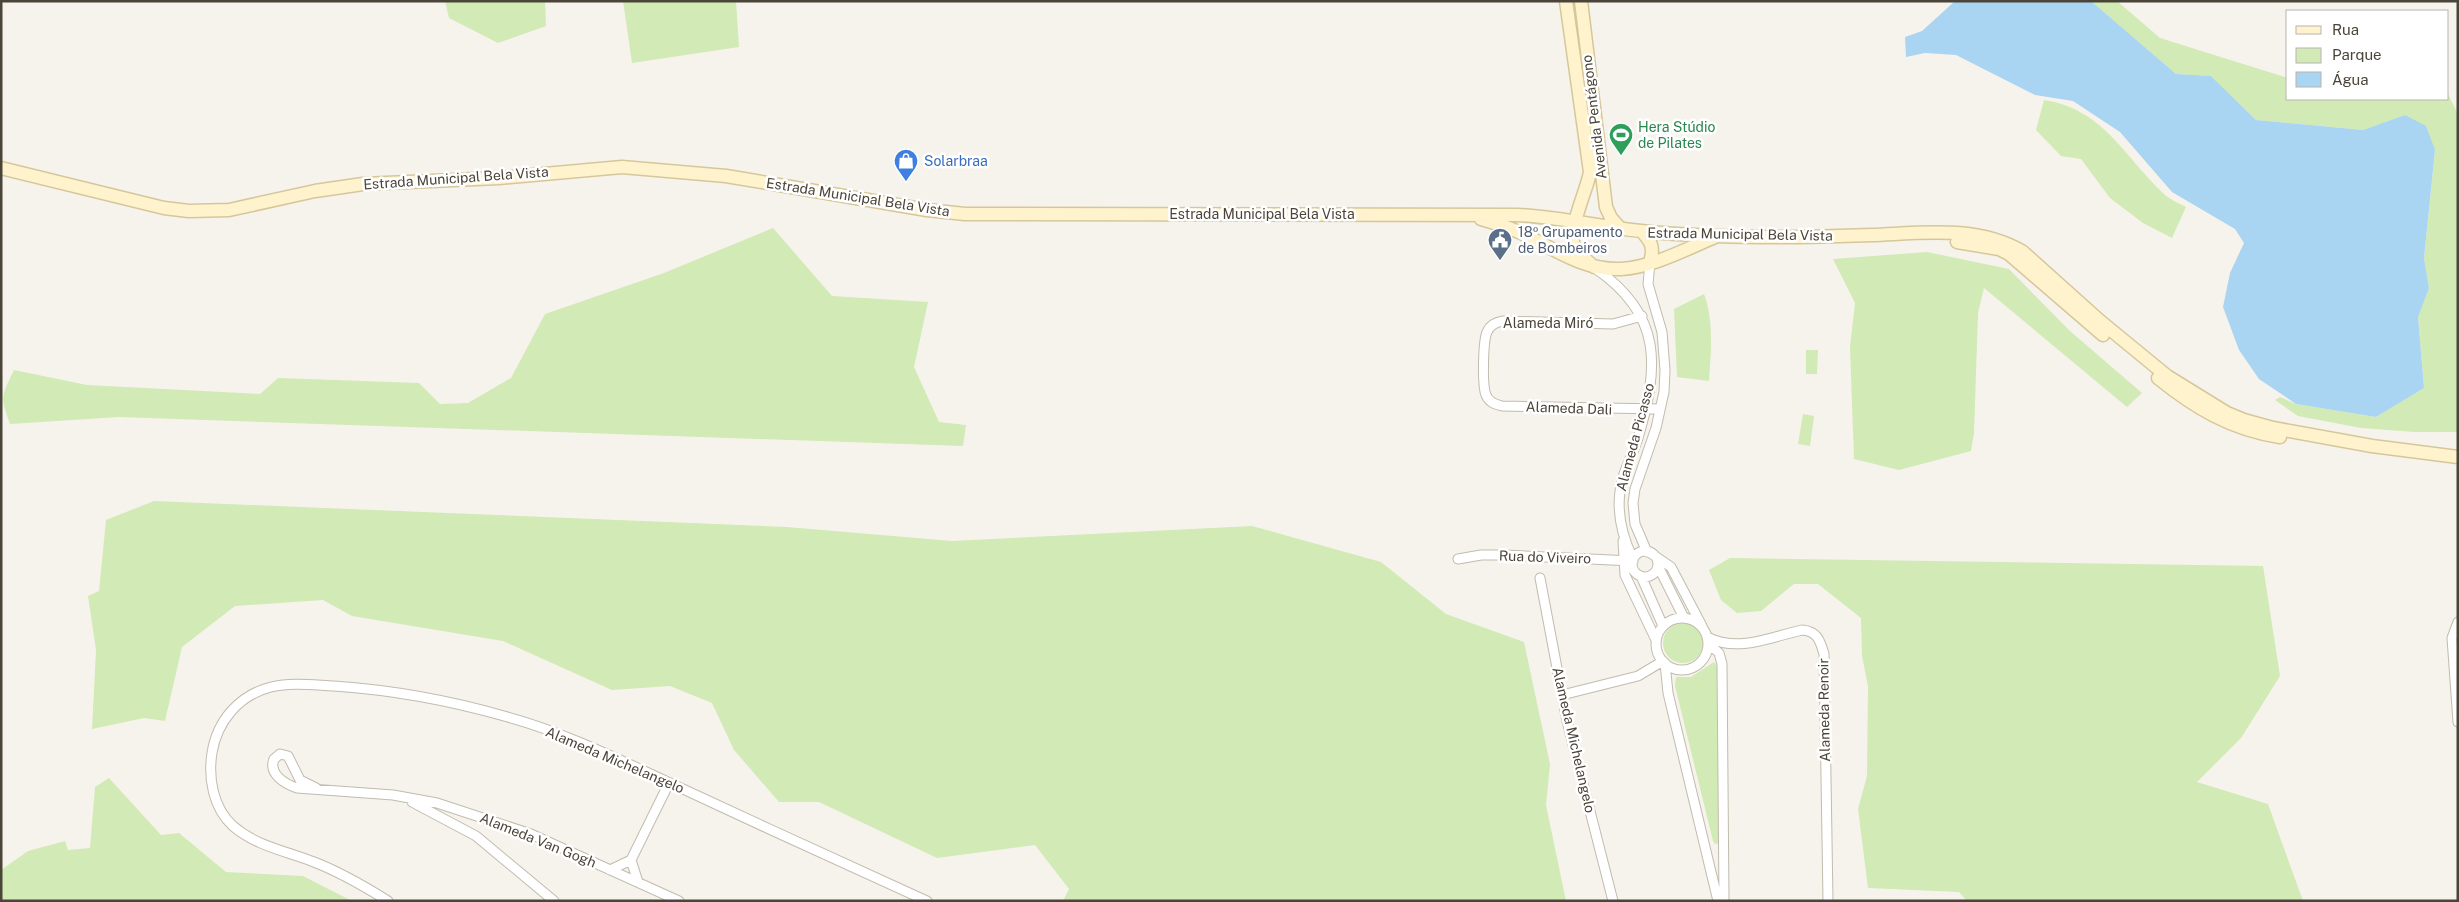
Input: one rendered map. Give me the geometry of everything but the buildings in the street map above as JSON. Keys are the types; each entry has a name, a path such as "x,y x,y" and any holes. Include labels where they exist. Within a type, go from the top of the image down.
{"main road":[{"name":"Avenida Pentágono","path":"1566,1 1590,172 1588,185 1575,221 1572,235 1573,246 1594,267"},
{"name":"Avenida Pentágono","path":"1581,1 1606,207 1611,218 1621,229"},
{"name":"Estrada Municipal Bela Vista","path":"1,168 156,206 189,211 248,208 308,192 363,184 499,178 622,167 726,176 928,210 965,214 1464,214 1536,216 1642,232 1717,236 1873,235 1966,243 1999,249 2021,262 2095,328 2174,391 2216,418 2260,434 2458,457"},
{"name":"Alameda Picasso","path":"1464,214 1520,232 1555,251 1594,267 1621,269 1650,263 1717,236"},
{"path":"1642,232 1650,240 1652,246 1650,263"}],"street":[{"name":"Alameda Picasso","path":"1648,552 1635,524 1633,503 1635,490 1664,392 1665,350 1659,317 1649,290 1650,263"},
{"name":"Alameda Picasso","path":"1594,267 1621,287 1642,316 1650,343 1652,360 1645,410 1620,489 1619,502 1623,538 1622,561 1629,587 1656,640 1657,653 1664,662 1668,694 1718,901"},
{"name":"Alameda Miró","path":"1484,392 1485,341 1493,324 1503,321 1613,324 1642,316"},
{"name":"Alameda Dali","path":"1484,392 1490,401 1502,406 1660,409"},
{"name":"Alameda Picasso","path":"1623,538 1633,560"},
{"path":"1648,552 1656,558 1658,566 1684,618"},
{"path":"1562,695 1638,676 1664,662 1681,670 1697,665 1706,652 1706,636 1671,567 1648,552 1640,553 1633,560 1634,572 1641,576 1652,576 1658,566"},
{"name":"Rua do Viveiro","path":"1458,559 1481,555 1505,555 1633,560"},
{"path":"1641,576 1663,626"},
{"name":"Alameda Michelangelo","path":"1540,578 1562,695 1613,901"},
{"path":"1656,640 1663,626 1676,618 1684,618 1698,623 1722,660 1724,901"},
{"path":"2458,622 2452,638 2458,722"},
{"name":"Alameda Renoir","path":"1706,636 1730,645 1742,645 1802,630 1809,631 1818,638 1824,654 1828,901"},
{"name":"Alameda Michelangelo","path":"388,901 330,869 260,843 232,825 224,816 216,800 212,784 211,757 220,728 238,704 269,688 292,684 395,692 444,700 506,716 589,746 927,901"},
{"name":"Alameda Van Gogh","path":"316,788 300,780 288,756 280,754 274,759 273,770 287,783 297,788 393,795 437,802 538,837 678,901"},
{"path":"610,870 631,860 669,783"},
{"name":"Alameda Van Gogh","path":"393,795 418,804 469,831 502,855 554,901"},
{"path":"469,831 470,822 476,814"},
{"path":"1706,848 1715,851 1724,847"},
{"path":"631,860 638,882"}],"green space":[{"path":"445,1 545,1 546,26 498,43 449,18"},
{"path":"623,1 736,1 739,47 632,63"},
{"path":"2091,1 2117,1 2160,38 2286,77 2286,100 2449,100 2449,96 2458,114 2458,432 2415,432 2361,428 2298,416 2275,400 2280,397 2296,404 2376,417 2424,388 2418,316 2429,288 2424,258 2435,151 2405,115 2363,130 2256,120 2211,76 2176,74"},
{"path":"2044,100 2064,105 2082,113 2097,124 2111,136 2163,193 2186,207 2172,238 2143,223 2110,198 2081,159 2061,156 2036,130"},
{"path":"773,228 832,296 928,302 914,367 939,422 966,425 963,446 119,417 10,424 3,402 6,386 14,370 87,385 260,394 278,378 419,383 440,404 468,403 511,378 545,314 664,273"},
{"path":"1927,252 2009,269 2070,331 2142,393 2127,407 1984,288 1978,313 1974,433 1971,451 1899,470 1854,459 1850,347 1855,303 1833,259"},
{"path":"1704,294 1711,326 1709,381 1677,377 1674,309"},
{"path":"1806,350 1818,350 1817,374 1806,374"},
{"path":"1803,414 1814,416 1810,446 1798,444"},
{"path":"154,501 787,527 952,541 1252,526 1381,562 1446,614 1524,642 1550,764 1546,805 1566,901 1063,901 1069,889 1035,845 937,858 819,802 779,802 734,750 712,703 670,686 612,690 503,641 352,616 323,600 235,606 182,647 165,721 144,718 92,729 96,650 88,596 99,591 106,520"},
{"path":"1730,558 2263,566 2280,676 2241,738 2197,782 2268,804 2303,901 1967,901 1959,892 1868,888 1858,809 1867,776 1868,686 1862,656 1861,618 1818,584 1794,584 1761,611 1737,613 1721,600 1709,570"},
{"path":"1683,623 1697,629 1703,643 1697,657 1683,663 1669,657 1663,643 1669,629"},
{"path":"1714,662 1717,666 1720,843 1715,844 1675,686 1676,677 1691,677"},
{"path":"109,778 161,835 179,833 226,872 303,876 352,901 1,901 1,870 28,851 65,841 68,850 90,848 95,787"}],"water":[{"path":"1955,1 2091,1 2176,74 2211,76 2256,120 2363,130 2405,115 2426,126 2435,150 2424,258 2429,288 2418,317 2424,388 2376,417 2296,404 2259,379 2239,350 2223,307 2230,273 2244,243 2235,229 2172,192 2120,132 2073,101 2035,95 1956,55 1925,53 1906,57 1905,37 1922,31"}],"place":[{"name":"Hera Stúdio de Pilates","path":"1621,156"},
{"name":"Solarbraa","path":"906,182"},
{"name":"18º Grupamento de Bombeiros","path":"1500,261"}]}
